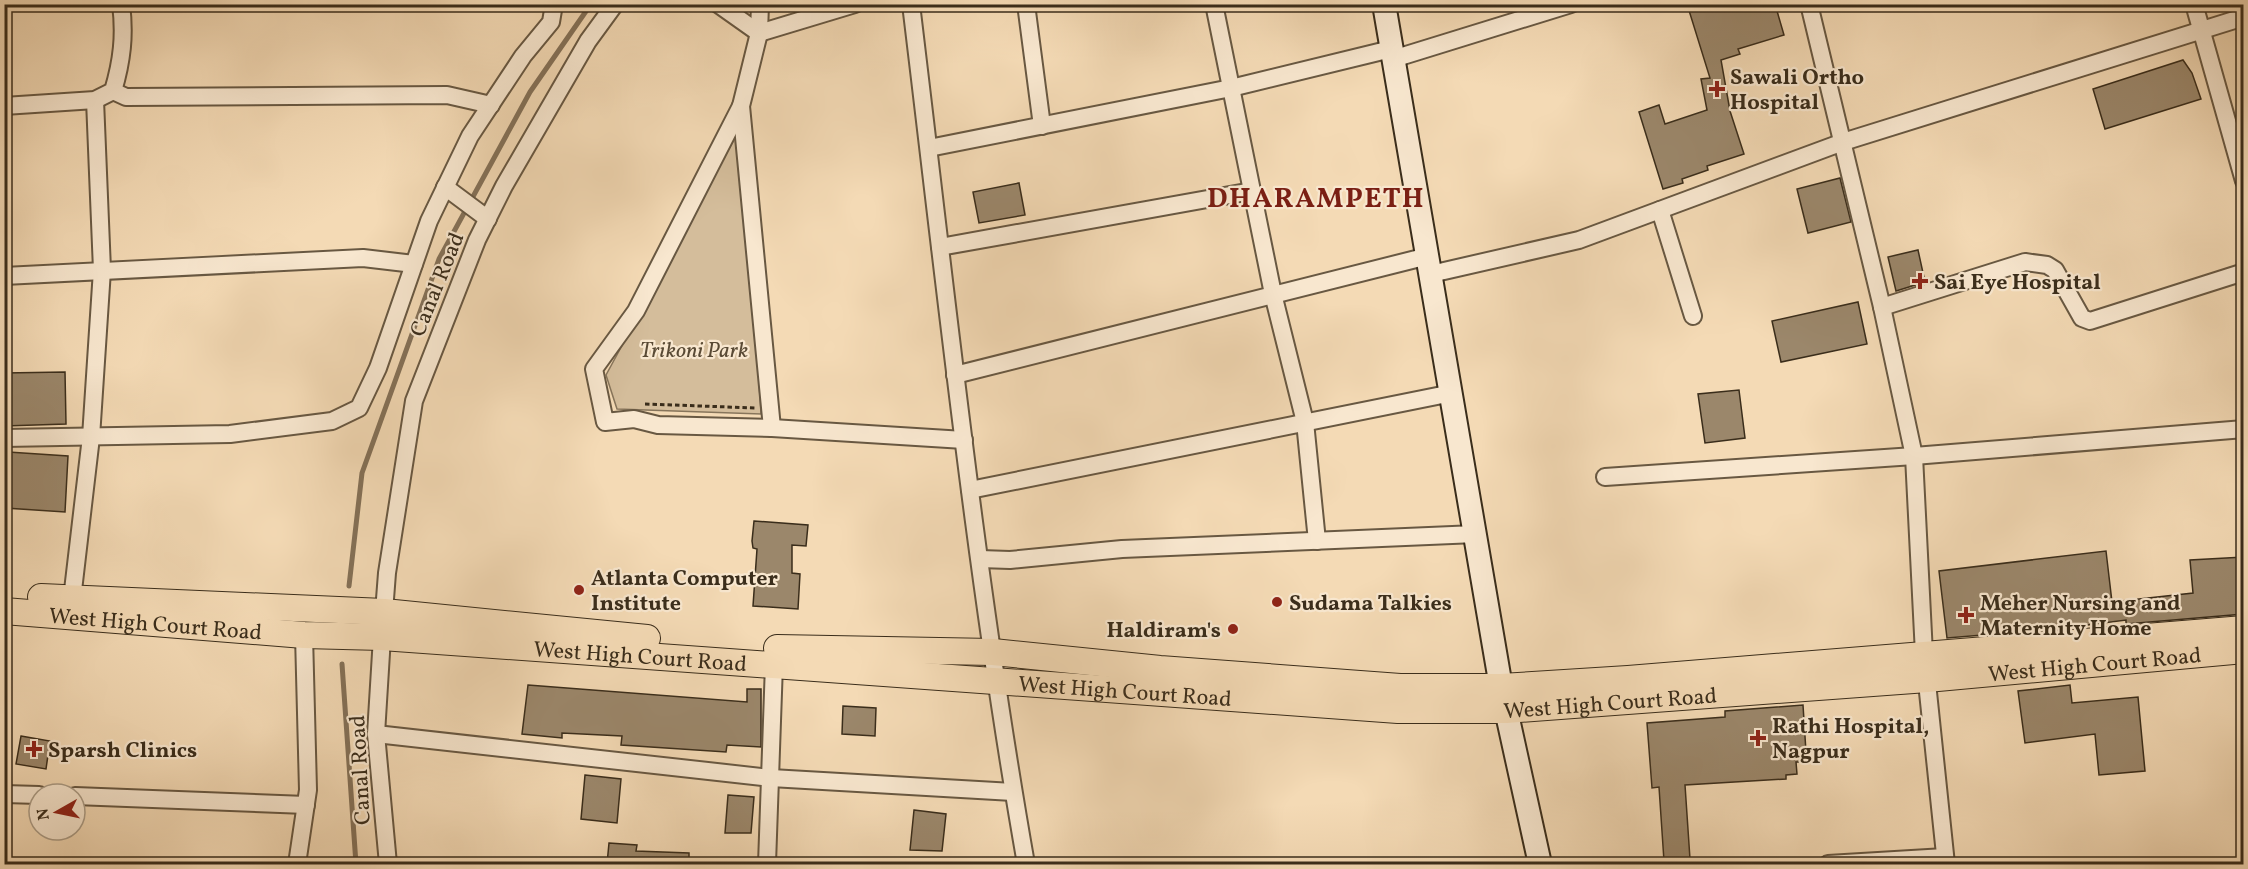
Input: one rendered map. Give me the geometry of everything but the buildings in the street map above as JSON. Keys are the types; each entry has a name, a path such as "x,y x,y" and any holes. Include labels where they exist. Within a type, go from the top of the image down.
{"main road":[{"name":"West High Court Road","path":"4,595 384,612 735,647 993,652 1160,669 1400,687 1504,698"},
{"name":"West High Court Road","path":"4,611 304,635 382,637 1398,710 1504,698 1926,667 2244,650"},
{"name":"West High Court Road","path":"1926,667 2244,629"}],"street":[{"path":"4,106 95,100 113,91 122,61 124,29 122,4"},
{"path":"4,438 230,434 332,421 359,408 378,369 429,221 445,187 470,136 524,56 551,22 554,4"},
{"name":"Canal Road","path":"384,612 387,573 414,401 488,219 588,41 615,4"},
{"path":"718,4 759,33"},
{"path":"760,4 759,33 741,106 636,311 594,369 605,422 634,419 658,425 772,428 964,440"},
{"path":"911,4 970,490 996,680 1026,864"},
{"path":"1026,4 1042,126"},
{"path":"1214,4 1273,294 1305,422 1317,541"},
{"path":"1384,4 1504,698 1540,864"},
{"path":"929,148 1392,54 1553,7 1571,4"},
{"path":"1809,4 1882,306 1914,456 1926,667 1945,861 1828,864"},
{"path":"2194,4 2244,181"},
{"path":"759,33 858,5"},
{"path":"955,375 1273,294 1579,240 1843,142 2244,17"},
{"path":"113,91 126,98 447,95 491,105"},
{"path":"72,598 91,437 102,270 95,100"},
{"path":"741,106 772,428"},
{"path":"445,187 488,219"},
{"path":"940,247 1252,191"},
{"path":"1660,210 1693,316"},
{"path":"4,276 363,258 414,264"},
{"path":"1882,306 2025,262 2047,264 2055,270 2082,318 2090,321 2244,272"},
{"path":"970,490 1452,393"},
{"path":"1605,477 1914,456 2244,429"},
{"path":"980,559 1010,560 1122,549 1476,534"},
{"path":"297,864 308,790 304,635"},
{"name":"Canal Road","path":"382,637 376,734 388,864"},
{"path":"767,864 774,664"},
{"path":"376,734 771,778 1013,792"},
{"path":"4,794 27,795"},
{"path":"87,796 306,805"}],"path":[{"path":"644,404 760,408 759,384 768,383"}],"green space":[{"name":"Trikoni Park","path":"743,123 761,414 617,409 606,375"}],"waterway":[{"path":"349,586 362,473 439,259 530,92 591,4"},
{"path":"342,664 356,864"}],"place":[{"name":"Sawali Ortho Hospital","path":"1717,89"},
{"name":"Sai Eye Hospital","path":"1920,281"},
{"name":"Atlanta Computer Institute","path":"579,590"},
{"name":"Sudama Talkies","path":"1277,602"},
{"name":"Meher Nursing and Maternity Home","path":"1966,615"},
{"name":"Haldiram's","path":"1233,629"},
{"name":"Rathi Hospital, Nagpur","path":"1758,738"},
{"name":"Sparsh Clinics","path":"34,749"}],"district":[{"name":"DHARAMPETH","path":"1316,197"}]}
